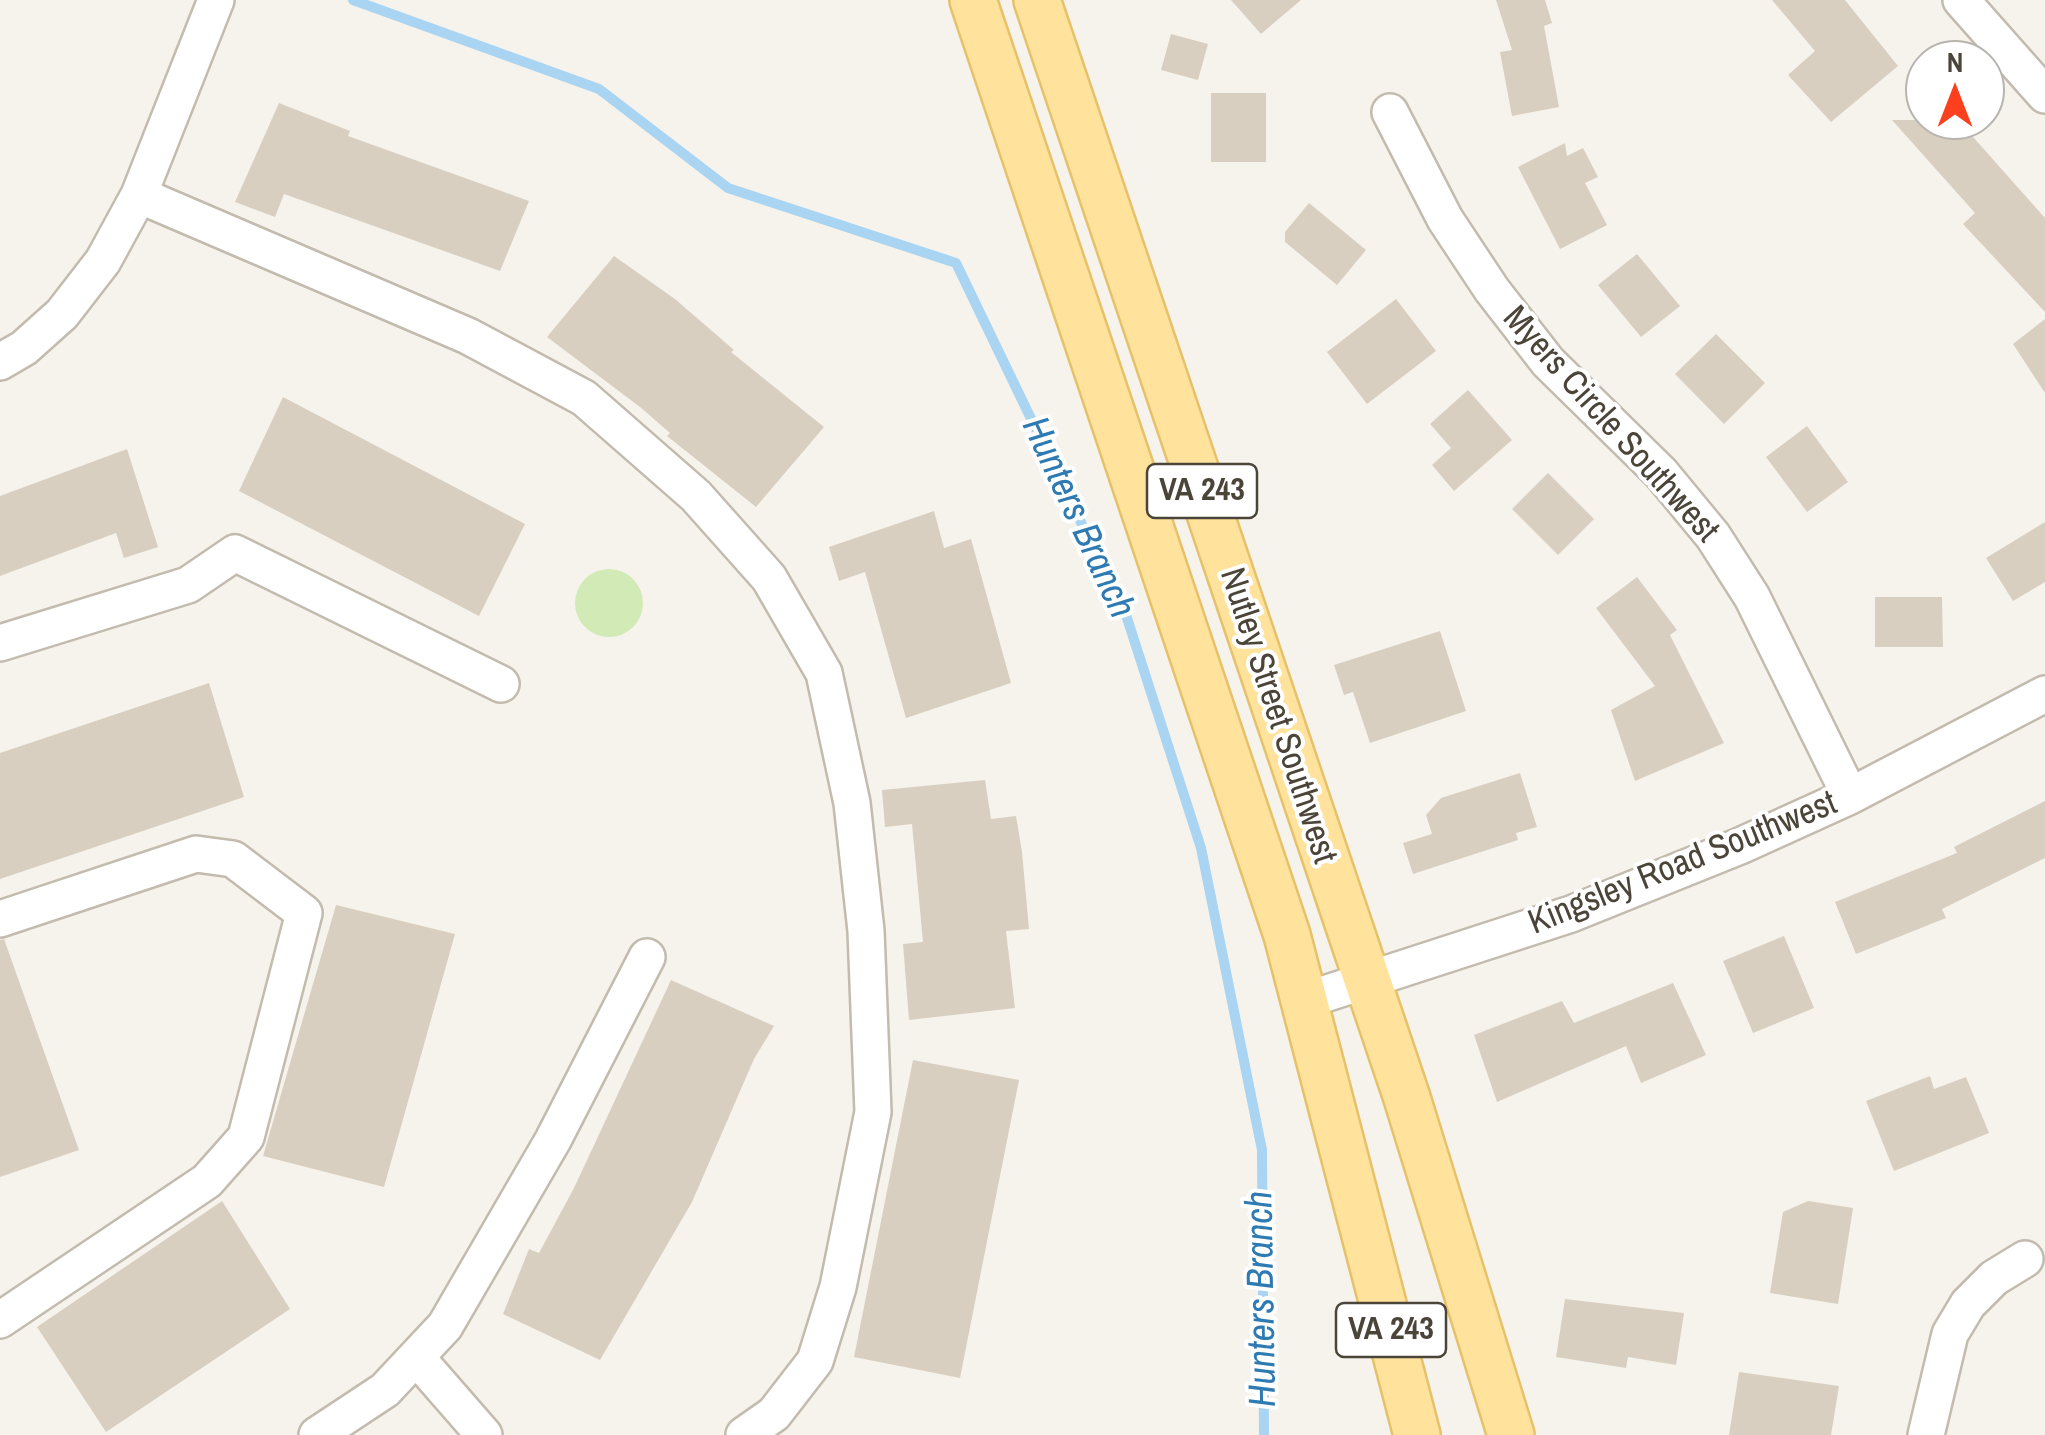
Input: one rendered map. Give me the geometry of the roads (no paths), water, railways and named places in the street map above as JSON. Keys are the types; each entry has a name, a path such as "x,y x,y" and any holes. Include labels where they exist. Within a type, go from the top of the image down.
{"main road":[{"name":"Nutley Street Southwest","path":"973,0 1306,1000 1418,1435"},
{"name":"Nutley Street Southwest","path":"1037,0 1407,1098 1511,1435"}],"street":[{"path":"0,362 24,348 88,282 139,196 216,0"},
{"path":"1961,0 2045,95"},
{"name":"Myers Circle Southwest","path":"1390,112 1445,219 1492,290 1548,362 1661,474 1713,536 1752,597 1850,796"},
{"path":"139,196 468,336 584,398 696,496 757,564 824,673 852,803 866,932 872,1112 838,1287 815,1361 774,1414 744,1435"},
{"path":"0,643 188,585 234,553 501,684"},
{"name":"Kingsley Road Southwest","path":"1306,1000 1571,914 1850,796 2045,694"},
{"path":"0,920 196,854 233,859 304,913 246,1137 207,1182 0,1320"},
{"path":"318,1435 385,1390 445,1326 543,1156 647,957"},
{"path":"1926,1435 1950,1334 1968,1304 1994,1278 2024,1259"},
{"path":"416,1357 484,1435"}],"waterway":[{"name":"Hunters Branch","path":"353,0 599,89 728,188 956,263 1127,618 1201,848 1262,1150 1264,1435"}]}
